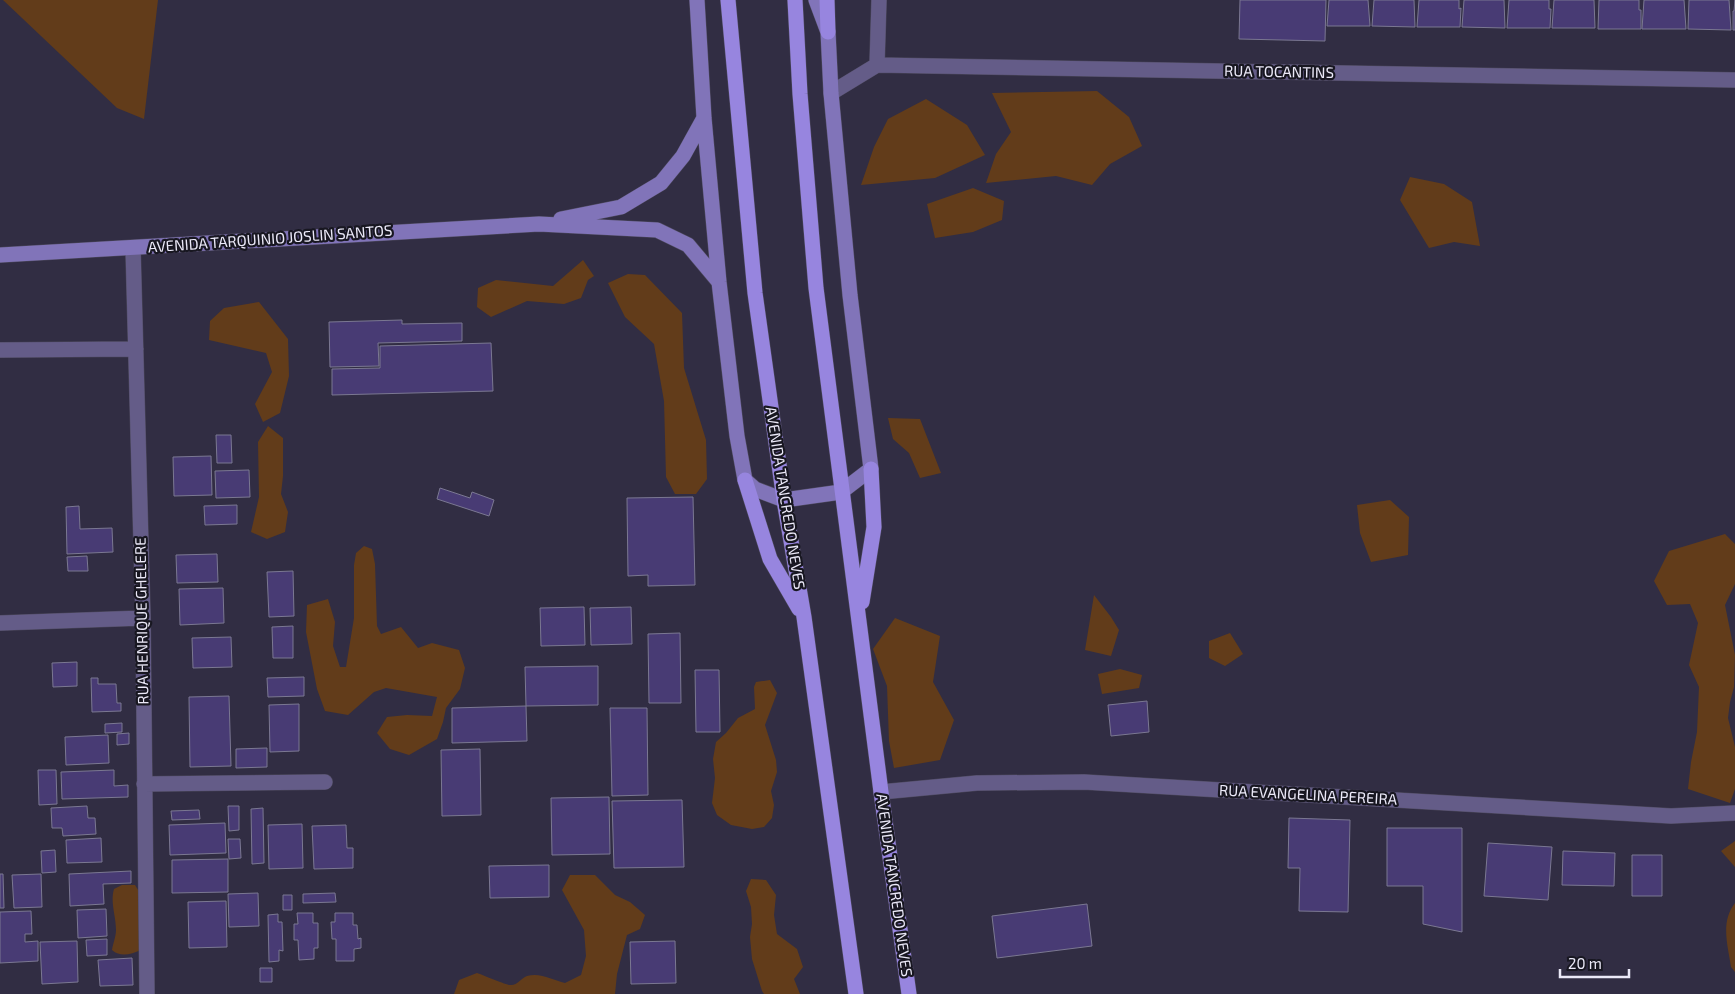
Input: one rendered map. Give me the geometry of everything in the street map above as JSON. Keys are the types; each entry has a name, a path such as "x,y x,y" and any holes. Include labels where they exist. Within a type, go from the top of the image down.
{"main road":[{"path":"697,0 704,118 719,282 737,436 745,480 770,559 804,617"},
{"name":"AVENIDA TANCREDO NEVES","path":"728,0 755,293 784,500 804,617 856,994"},
{"name":"AVENIDA TANCREDO NEVES","path":"794,0 816,288 880,792 909,994"},
{"path":"816,0 828,32"},
{"path":"827,0 831,93 850,295 871,469 874,527 859,616"},
{"name":"AVENIDA TARQUINIO JOSLIN SANTOS","path":"539,224 621,207 661,183 683,156 704,118"},
{"name":"AVENIDA TARQUINIO JOSLIN SANTOS","path":"0,255 539,224 657,230 688,245 719,282"},
{"path":"745,480 755,488 784,500 842,492 871,469"}],"street":[{"path":"831,93 878,65 880,0"},
{"name":"RUA TOCANTINS","path":"878,65 1735,80"},
{"name":"RUA HENRIQUE GHELERE","path":"133,248 143,618 147,994"},
{"path":"0,350 136,349"},
{"path":"0,623 143,618"},
{"path":"144,784 325,782"},
{"name":"RUA EVANGELINA PEREIRA","path":"880,792 977,783 1084,782 1672,816 1735,813"}],"shaded area":[{"path":"3,0 158,0 144,119 117,108"},
{"path":"1097,91 1129,117 1142,146 1110,164 1092,185 1056,176 986,183 996,154 1011,132 992,93"},
{"path":"926,99 967,125 985,155 935,178 861,185 874,147 888,119"},
{"path":"1410,177 1444,184 1472,202 1480,246 1454,242 1429,248 1400,200"},
{"path":"973,188 1004,201 1002,220 973,232 935,238 927,204"},
{"path":"583,260 594,276 588,280 581,298 564,304 527,301 491,317 477,307 478,288 496,280 553,286"},
{"path":"628,274 645,275 682,313 684,368 706,440 707,479 696,494 675,494 666,477 664,401 654,344 625,317 608,283"},
{"path":"259,302 288,339 289,376 280,413 263,422 255,404 272,372 266,353 209,340 210,321 224,308"},
{"path":"888,418 920,419 941,473 920,478 909,453 893,439"},
{"path":"268,426 283,438 281,494 288,512 285,532 267,539 251,532 259,497 258,442"},
{"path":"1390,500 1409,517 1408,555 1371,562 1360,533 1357,505"},
{"path":"1725,534 1735,544 1735,584 1725,605 1735,655 1734,687 1728,718 1735,747 1735,789 1730,803 1688,789 1697,732 1699,687 1689,665 1698,623 1690,604 1667,605 1654,581 1669,551"},
{"path":"364,546 372,549 375,564 377,626 381,634 401,627 418,648 432,643 459,650 465,668 460,689 446,708 437,739 409,755 390,749 377,733 387,717 407,715 432,716 437,697 386,688 374,692 348,715 325,711 317,689 306,632 307,605 328,599 335,622 333,646 340,667 346,667 354,618 354,565 356,553"},
{"path":"1094,595 1119,630 1111,656 1085,650"},
{"path":"895,618 940,636 933,682 954,720 940,760 894,768 889,741 887,686 873,649"},
{"path":"1230,633 1243,654 1225,666 1209,658 1209,641"},
{"path":"1120,669 1142,675 1139,688 1102,694 1098,674"},
{"path":"770,680 777,693 765,725 776,760 777,772 771,791 774,805 772,818 764,827 752,829 731,825 717,815 712,803 715,778 713,759 716,742 738,718 755,709 754,687 756,682"},
{"path":"1735,841 1735,867 1721,851"},
{"path":"570,875 595,875 615,895 630,902 645,915 640,929 627,935 617,974 615,994 454,994 459,980 477,973 510,985 532,975 565,983 581,975 586,956 584,930 562,890"},
{"path":"751,879 766,880 776,895 774,915 777,934 797,949 803,967 794,979 800,994 764,994 762,991 752,959 750,937 752,924 751,907 746,891"},
{"path":"122,885 135,885 140,893 141,950 126,954 119,954 112,950 116,935 113,894 114,889"},
{"path":"1735,903 1735,972 1731,967 1726,926 1730,910"}],"building":[{"path":"1240,0 1326,0 1325,41 1239,39"},
{"path":"1329,0 1368,0 1370,26 1327,26"},
{"path":"1374,0 1414,0 1415,27 1372,26"},
{"path":"1419,0 1459,0 1459,9 1461,8 1460,27 1417,27"},
{"path":"1464,0 1504,0 1505,28 1462,27"},
{"path":"1509,0 1549,0 1549,9 1551,9 1550,28 1507,28"},
{"path":"1554,0 1594,0 1595,28 1552,28"},
{"path":"1599,0 1639,0 1641,29 1598,29"},
{"path":"1644,0 1684,0 1686,29 1642,29"},
{"path":"1689,0 1729,0 1731,30 1688,29"},
{"path":"1735,0 1735,30 1733,30 1733,11"},
{"path":"402,320 402,324 462,323 462,341 378,343 379,366 330,367 329,322"},
{"path":"491,343 493,391 332,395 332,369 380,368 380,346"},
{"path":"216,435 231,435 232,463 217,463"},
{"path":"211,456 212,495 174,496 173,457"},
{"path":"249,470 250,497 216,498 215,471"},
{"path":"440,488 470,498 472,492 494,500 489,516 437,499"},
{"path":"693,497 695,585 648,586 648,575 628,576 627,498"},
{"path":"237,505 237,524 205,525 204,506"},
{"path":"79,506 80,529 112,528 113,552 67,554 66,507"},
{"path":"217,554 218,582 177,583 176,555"},
{"path":"87,556 88,571 68,571 67,557"},
{"path":"293,571 294,616 269,617 267,572"},
{"path":"223,588 224,623 180,625 179,589"},
{"path":"584,607 585,645 541,646 540,608"},
{"path":"631,607 632,644 591,645 590,608"},
{"path":"293,626 293,658 273,658 272,627"},
{"path":"680,633 681,703 649,703 648,634"},
{"path":"231,637 232,667 193,668 192,638"},
{"path":"77,662 77,686 53,687 52,663"},
{"path":"598,666 598,705 526,706 525,667"},
{"path":"695,670 719,670 720,732 696,732"},
{"path":"304,677 304,696 268,697 267,678"},
{"path":"91,678 98,678 98,684 116,684 117,703 121,703 121,711 92,712"},
{"path":"229,696 231,766 190,767 189,697"},
{"path":"1147,701 1149,732 1111,736 1108,705"},
{"path":"299,704 299,751 270,752 269,705"},
{"path":"526,706 527,741 452,743 452,708"},
{"path":"610,708 647,708 648,795 612,796"},
{"path":"122,723 122,732 105,733 105,724"},
{"path":"129,733 129,744 117,745 117,734"},
{"path":"108,735 109,763 66,765 65,737"},
{"path":"267,748 267,767 236,768 236,749"},
{"path":"480,749 481,815 442,816 441,750"},
{"path":"38,770 56,770 57,804 39,805"},
{"path":"114,770 114,786 128,785 128,797 62,799 61,772"},
{"path":"609,797 610,854 552,855 551,798"},
{"path":"682,800 684,867 614,868 612,801"},
{"path":"87,806 88,818 95,818 96,834 63,836 62,828 52,828 51,808"},
{"path":"228,806 239,806 239,830 229,831"},
{"path":"263,808 264,863 252,864 251,809"},
{"path":"199,810 200,819 172,820 171,811"},
{"path":"1289,818 1350,820 1348,912 1299,911 1300,868 1288,868"},
{"path":"225,823 226,853 170,855 169,825"},
{"path":"302,824 303,868 269,869 268,825"},
{"path":"346,825 347,848 353,848 353,868 314,869 312,826"},
{"path":"1387,828 1462,828 1462,932 1423,924 1423,886 1387,886"},
{"path":"101,838 102,862 67,863 66,840"},
{"path":"228,839 240,839 241,858 229,859"},
{"path":"1488,843 1552,847 1548,900 1484,896"},
{"path":"55,850 56,872 42,873 41,851"},
{"path":"1563,851 1615,853 1614,886 1562,885"},
{"path":"1632,855 1662,855 1662,896 1632,896"},
{"path":"228,859 228,892 172,893 172,860"},
{"path":"549,865 549,897 490,898 489,866"},
{"path":"131,871 131,883 103,884 104,904 70,906 69,874"},
{"path":"0,874 3,874 4,908 0,908"},
{"path":"41,874 42,907 14,908 12,875"},
{"path":"258,893 259,926 229,927 228,894"},
{"path":"335,893 336,902 303,903 303,894"},
{"path":"283,895 292,895 292,910 283,910"},
{"path":"226,901 227,947 189,948 188,902"},
{"path":"1087,904 1092,946 997,958 992,916"},
{"path":"106,909 107,936 78,938 77,910"},
{"path":"31,911 32,934 25,934 25,942 38,941 38,961 0,963 0,912"},
{"path":"297,913 313,913 313,923 318,923 318,948 314,948 314,959 299,960 298,940 294,940 294,924 298,924"},
{"path":"335,913 353,913 353,925 357,925 358,939 361,938 361,948 354,949 354,961 336,961 336,939 332,939 331,922 335,922"},
{"path":"278,914 278,922 282,922 283,951 279,950 279,961 269,962 268,915"},
{"path":"107,939 107,955 87,956 86,940"},
{"path":"77,941 78,982 42,984 40,942"},
{"path":"675,941 676,983 631,984 630,942"},
{"path":"132,958 133,985 100,986 98,960"},
{"path":"260,968 272,968 272,982 260,982"}]}
